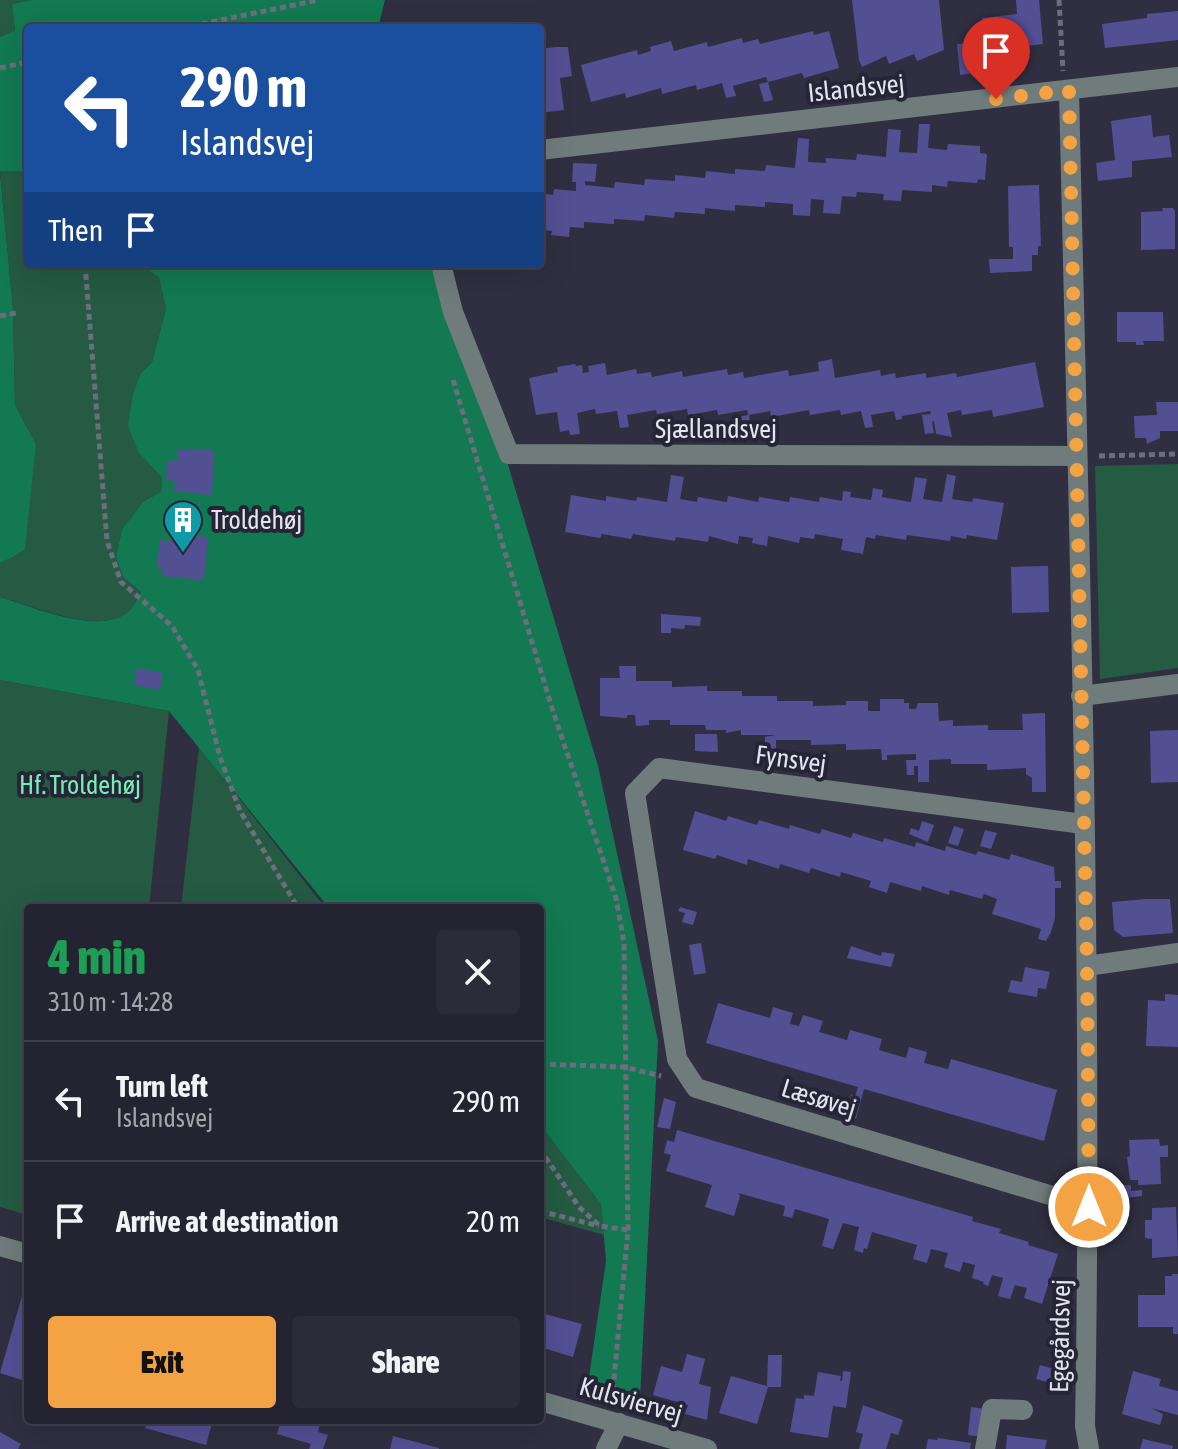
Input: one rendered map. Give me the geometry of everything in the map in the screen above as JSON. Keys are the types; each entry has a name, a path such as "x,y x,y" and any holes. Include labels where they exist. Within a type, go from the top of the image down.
{"street":[{"name":"Islandsvej","path":"544,150 1178,77"},
{"name":"Egegårdsvej","path":"1069,90 1087,966 1089,1207 1085,1426 1089,1449"},
{"name":"Sjællandsvej","path":"442,268 453,312 509,454 1076,456"},
{"path":"1081,696 1178,684"},
{"name":"Fynsvej","path":"696,1088 677,1059 635,793 659,768 1083,824"},
{"path":"1087,966 1178,953"},
{"name":"Læsøvej","path":"696,1088 1089,1207"},
{"path":"0,1246 24,1253"},
{"name":"Kulsviervej","path":"544,1402 707,1449"},
{"path":"985,1449 992,1409 1023,1410"},
{"path":"606,1449 614,1422"}],"path":[{"path":"202,24 319,0"},
{"path":"1059,0 1063,75 1069,90"},
{"path":"0,68 24,63"},
{"path":"85,268 107,541 121,582 172,626 198,670 220,757 240,811 296,904"},
{"path":"0,316 16,313"},
{"path":"451,371 552,708 616,898 624,943 628,1230 614,1422"},
{"path":"1076,456 1178,454"},
{"path":"544,1064 625,1067 696,1088"},
{"path":"544,1155 579,1207 600,1226"},
{"path":"544,1212 628,1230"}],"green space":[{"path":"0,0 31,0 12,4 15,32 0,37"},
{"path":"31,0 385,0 379,24 24,24 24,171 0,171 0,37 15,31 12,4"},
{"path":"0,171 24,171 24,268 146,268 159,278 166,309 152,362 141,373 139,453 162,478 161,492 144,501 122,529 116,557 123,577 141,592 127,613 114,619 99,621 65,617 0,597 0,563 13,557 36,444 15,405 13,308"},
{"path":"0,173 13,308 15,405 36,444 25,549 0,563"},
{"path":"146,268 449,268 598,766 658,1041 640,1398 588,1384 606,1261 601,1204 544,1130 544,904 326,904 169,711 0,680 0,597 65,617 99,621 127,613 141,592 123,577 116,557 122,529 144,501 161,492 162,478 139,453 128,426 133,394 141,373 152,362 166,309 159,278"},
{"path":"1178,464 1178,668 1100,679 1095,466"},
{"name":"Hf. Troldehøj","path":"0,680 169,711 149,904 24,904 24,1214 0,1207"},
{"path":"199,747 324,904 181,904"},
{"path":"544,1130 601,1204 604,1235 544,1218"}],"building":[{"path":"852,0 939,0 944,50 917,61 914,54 889,64 886,56 862,67"},
{"path":"1016,0 1039,0 1043,44 1003,49 993,56 986,51 982,18 1017,14"},
{"path":"1178,11 1178,40 1105,48 1102,24"},
{"path":"813,31 814,35 829,31 839,68 804,78 802,73 768,82 766,77 733,86 736,96 726,98 722,83 697,90 696,85 662,94 661,88 626,98 625,93 591,102 581,65 637,50 638,55 651,51 650,47 671,41 674,51 707,42 708,47 742,38 743,43 758,39 760,44"},
{"path":"972,43 975,73 960,75 957,44"},
{"path":"568,47 572,76 560,78 564,110 544,112 544,48"},
{"path":"768,82 773,100 764,102 759,84"},
{"path":"1151,115 1153,137 1169,135 1172,157 1132,161 1132,177 1098,181 1096,163 1115,160 1111,121"},
{"path":"919,124 930,124 928,148 947,150 948,144 980,146 980,153 987,154 985,180 978,179 977,183 948,181 947,187 932,185 932,192 902,190 901,201 883,200 884,194 857,192 856,197 842,196 840,214 823,213 824,200 811,199 810,216 793,215 793,204 765,202 765,207 735,205 735,211 705,208 705,214 675,212 674,218 645,215 644,221 614,219 614,224 584,222 584,228 570,227 569,237 551,235 552,231 544,230 544,194 553,195 554,189 576,191 576,182 572,182 573,163 597,164 595,182 585,181 585,185 614,188 615,182 644,185 645,179 675,181 675,175 705,178 706,171 735,174 735,169 765,171 766,165 795,168 798,138 809,139 808,162 826,163 826,158 856,160 857,154 886,157 888,129 901,130 899,152 917,153"},
{"path":"1039,185 1041,246 1038,246 1038,255 1032,255 1032,271 990,273 989,259 1013,259 1013,247 1009,247 1008,186"},
{"path":"1162,208 1173,208 1175,211 1175,249 1141,250 1141,212 1163,211"},
{"path":"1117,312 1163,312 1164,341 1143,341 1144,345 1117,342"},
{"path":"832,359 835,378 880,370 881,376 895,373 896,378 926,373 926,378 956,373 957,377 1035,362 1044,407 993,417 992,410 962,415 961,410 947,413 952,437 936,434 934,421 934,433 925,434 922,415 931,414 930,411 896,420 894,411 871,415 873,427 865,428 861,411 841,415 840,410 810,415 809,410 771,417 770,411 749,415 752,435 742,437 737,417 748,415 747,410 718,415 717,410 688,415 687,409 627,415 629,427 620,428 617,411 596,414 595,409 577,413 580,434 570,435 569,430 560,432 557,412 536,415 529,378 558,372 557,367 575,364 582,365 583,373 589,372 588,366 605,363 607,375 636,369 637,374 651,372 652,377 682,371 683,377 727,369 728,375 743,372 744,378 788,370 789,376 819,371 818,362"},
{"path":"1156,402 1178,402 1178,431 1160,431 1160,438 1147,444 1146,438 1135,438 1134,416 1157,415"},
{"name":"Troldehøj","path":"177,449 214,450 212,495 174,491 175,481 166,480 167,460 177,461"},
{"path":"947,474 956,476 952,499 972,502 973,498 1004,503 997,540 967,535 966,539 951,536 950,541 907,535 906,540 876,535 875,539 866,537 863,554 841,550 843,539 815,534 814,539 800,537 799,543 768,536 767,546 752,543 753,538 739,536 738,544 709,536 708,542 676,537 675,541 633,534 631,539 602,534 600,538 565,532 571,495 606,501 606,496 667,502 671,475 684,477 680,499 697,502 698,497 727,502 728,496 758,502 759,497 789,502 790,497 819,502 820,497 842,501 843,491 851,492 850,497 871,500 873,488 883,490 882,497 911,502 915,477 927,479 923,499 942,502"},
{"name":"Troldehøj","path":"172,534 208,537 204,580 162,576 163,569 157,568 160,540 172,541"},
{"path":"1048,566 1049,612 1012,613 1011,567"},
{"path":"661,614 701,617 700,626 685,625 684,629 671,628 671,633 661,633"},
{"path":"619,666 636,666 636,681 672,681 672,687 707,686 707,691 742,691 742,696 777,696 777,701 813,701 813,706 868,701 868,711 880,711 880,699 904,699 904,703 909,703 909,709 916,709 918,703 938,703 939,721 953,720 953,726 988,725 988,730 1023,730 1022,714 1045,713 1046,792 1032,792 1032,778 1026,774 1026,768 987,770 987,764 951,764 951,759 929,760 929,782 918,782 918,766 914,766 914,775 907,775 906,760 916,760 916,754 887,755 887,760 882,760 881,749 846,750 846,744 811,745 811,740 776,740 776,760 765,760 765,737 776,735 741,735 741,730 726,733 726,730 706,730 705,725 670,725 670,720 649,720 649,725 636,726 635,715 627,715 627,718 600,716 600,678 620,678"},
{"path":"137,668 163,673 160,690 134,685"},
{"path":"1178,730 1178,782 1151,783 1150,731"},
{"path":"695,734 717,734 718,752 695,751"},
{"path":"695,811 726,821 728,816 757,825 759,820 820,834 822,829 851,838 853,833 883,842 884,838 915,847 916,842 945,851 946,846 1009,860 1011,854 1054,867 1055,881 1061,881 1061,888 1055,888 1055,918 1051,932 1046,941 1038,939 1041,929 992,914 997,899 984,894 982,899 950,890 949,895 922,886 921,891 890,882 887,893 869,887 871,881 841,872 840,877 811,868 809,873 780,864 779,869 748,859 747,865 717,855 715,859 683,850"},
{"path":"922,821 934,825 928,842 909,834 911,828 919,831"},
{"path":"954,826 964,829 958,846 948,843"},
{"path":"985,830 997,833 991,849 980,846"},
{"path":"1170,899 1173,933 1123,937 1114,930 1112,902"},
{"path":"680,907 697,912 693,925 682,922 685,913 678,911"},
{"path":"701,943 706,973 694,975 689,945"},
{"path":"851,946 881,956 882,952 895,954 891,967 847,958"},
{"path":"1025,967 1050,972 1046,989 1038,988 1037,997 1008,992 1011,980 1022,982"},
{"path":"1165,994 1178,995 1178,1047 1146,1046 1148,1000 1165,1001"},
{"path":"718,1003 770,1018 773,1007 793,1013 790,1024 799,1026 803,1015 823,1021 819,1032 847,1040 850,1030 882,1039 879,1050 906,1058 909,1047 927,1052 924,1063 948,1069 951,1059 1057,1090 1044,1141 864,1089 856,1119 844,1116 851,1095 855,1097 858,1087 706,1043"},
{"path":"664,1098 676,1102 670,1129 657,1127"},
{"path":"677,1130 973,1217 972,1221 1001,1229 999,1233 1058,1254 1042,1304 1024,1298 1027,1288 1015,1285 1010,1299 998,1296 1003,1278 992,1275 988,1286 983,1284 972,1278 975,1265 963,1262 960,1272 944,1267 948,1253 931,1249 927,1263 913,1259 917,1245 872,1232 863,1253 854,1250 859,1227 843,1223 833,1249 822,1246 829,1219 795,1209 792,1218 783,1216 785,1206 738,1193 740,1196 734,1216 705,1207 712,1185 666,1171 671,1155 664,1153 667,1140 674,1142"},
{"path":"1159,1139 1160,1146 1168,1145 1168,1157 1160,1157 1161,1184 1138,1185 1138,1180 1130,1180 1127,1157 1130,1156 1129,1140"},
{"path":"1114,1185 1131,1185 1131,1191 1142,1190 1142,1196 1115,1199"},
{"path":"1176,1207 1178,1256 1152,1258 1152,1239 1145,1238 1145,1220 1152,1220 1152,1208"},
{"path":"1178,1274 1178,1334 1173,1334 1173,1327 1138,1327 1138,1295 1165,1295 1165,1276"},
{"path":"22,1296 24,1381 0,1373"},
{"path":"544,1314 582,1324 573,1357 544,1348"},
{"path":"687,1354 705,1359 699,1384 711,1387 707,1420 685,1414 688,1405 653,1395 661,1366 682,1372"},
{"path":"768,1355 782,1355 781,1387 768,1387 757,1424 719,1413 731,1376 767,1386"},
{"path":"1040,1365 1069,1373 1066,1387 1036,1379"},
{"path":"843,1371 851,1372 846,1408 833,1406 828,1438 790,1432 796,1398 814,1396 818,1372 841,1376 842,1381"},
{"path":"1133,1371 1161,1379 1159,1386 1178,1391 1178,1415 1151,1408 1163,1414 1160,1425 1122,1414"},
{"path":"863,1405 903,1420 898,1435 891,1433 886,1449 859,1449 863,1434 856,1432"},
{"path":"971,1407 986,1409 982,1437 968,1435"},
{"path":"146,1424 212,1424 206,1445 145,1428"},
{"path":"280,1424 320,1424 318,1432 328,1435 323,1449 309,1449 311,1444 277,1434"},
{"path":"0,1432 21,1444 18,1449 0,1449"},
{"path":"1007,1435 1047,1440 1045,1449 1006,1449"},
{"path":"393,1436 439,1448 439,1449 390,1449"},
{"path":"928,1439 971,1443 970,1449 926,1449"},
{"path":"1143,1439 1173,1446 1172,1449 1140,1449"}],"place":[{"name":"Troldehøj","path":"183,554"}],"route":[{"path":"996,99 1069,90 1089,1207"}]}
